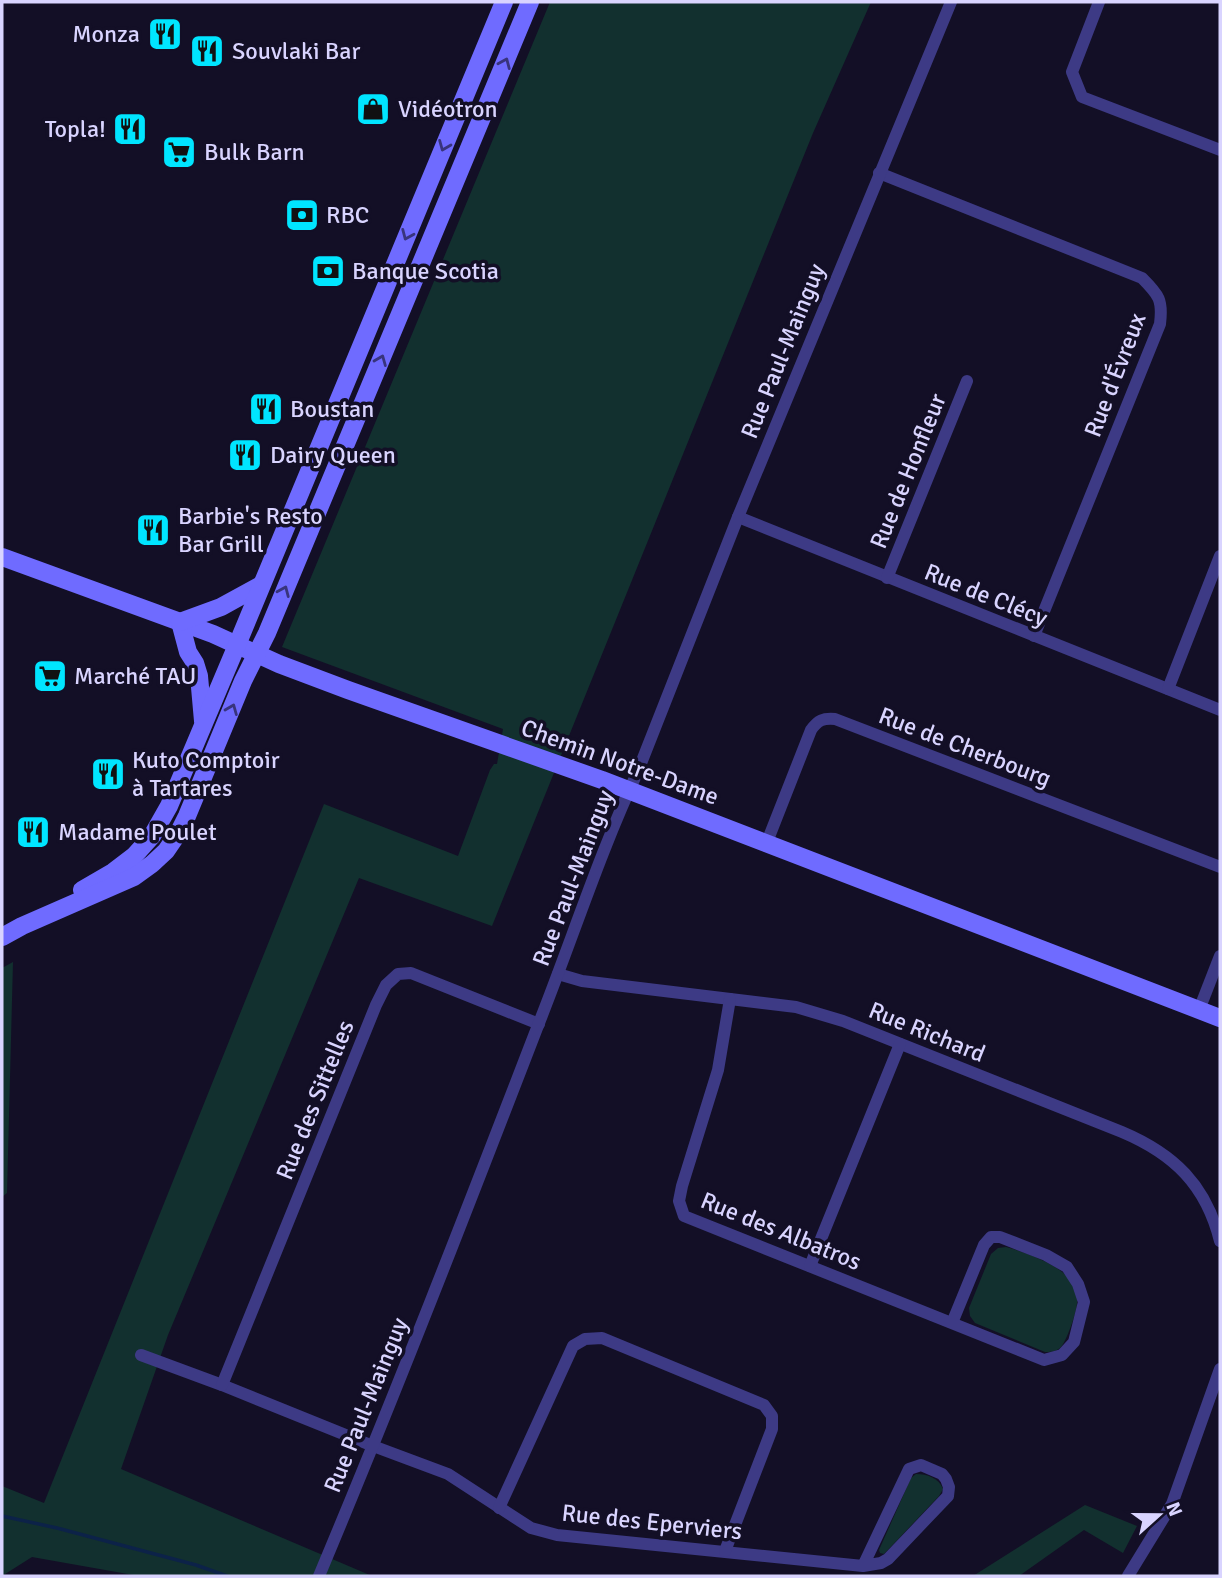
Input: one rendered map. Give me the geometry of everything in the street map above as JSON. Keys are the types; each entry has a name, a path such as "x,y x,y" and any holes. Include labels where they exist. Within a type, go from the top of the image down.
{"street":[{"path":"2,937 113,872 140,850 164,815 504,2"},
{"path":"22,926 146,870 166,851 187,816 243,681 267,633 530,2"},
{"name":"Rue Paul-Mainguy","path":"318,1576 373,1446 539,1024 620,809 638,771 738,517 951,2"},
{"path":"1099,2 1072,72 1082,97 1220,150"},
{"name":"Rue d'Évreux","path":"879,173 1142,278 1159,295 1162,309 1160,324 1034,636"},
{"name":"Rue de Honfleur","path":"887,578 968,381"},
{"name":"Rue de Clécy","path":"738,517 1220,710"},
{"path":"1168,689 1220,556"},
{"name":"Chemin Notre-Dame","path":"2,557 180,622 348,690 566,766 767,842 1220,1018"},
{"path":"203,725 199,676 188,652 180,622 221,607 261,585"},
{"name":"Rue de Cherbourg","path":"767,842 811,730 817,722 826,718 835,719 1220,866"},
{"path":"1199,1010 1220,956"},
{"name":"Rue des Sittelles","path":"222,1385 376,1005 387,985 398,974 411,973 539,1024"},
{"name":"Rue Richard","path":"558,974 582,981 796,1007 843,1021 1143,1141 1165,1154 1215,1209 1220,1241"},
{"name":"Rue des Albatros","path":"730,999 718,1070 682,1185 679,1201 684,1216 1044,1360 1062,1355 1074,1342 1084,1301 1078,1284 1067,1267 1046,1255 1000,1237 991,1237 984,1245 952,1323"},
{"path":"810,1266 900,1044"},
{"path":"499,1508 573,1346 586,1339 602,1338 764,1405 772,1416 772,1429 725,1551"},
{"name":"Rue des Eperviers","path":"141,1355 448,1474 531,1528 557,1535 863,1566 888,1559 948,1496 949,1487 942,1474 921,1465 909,1469 863,1566"},
{"path":"1128,1576 1172,1504 1220,1368"}],"green space":[{"path":"550,2 871,2 813,133 492,926 359,878 168,1335 121,1469 372,1576 139,1576 32,1557 2,1576 2,1486 44,1503 324,804 458,856 490,770 497,764 503,729 282,647"},
{"path":"13,962 7,1193 2,1197 2,968"},
{"path":"1006,1247 1060,1270 1072,1284 1077,1303 1071,1327 1060,1348 1045,1352 975,1323 970,1316 969,1308 991,1254 998,1248"},
{"path":"916,1474 932,1477 943,1489 884,1554 880,1553 911,1478"},
{"path":"1085,1505 1137,1526 1123,1553 1084,1530 1019,1576 973,1576"}],"waterway":[{"path":"2,1516 196,1565 227,1576"}],"place":[{"name":"Monza","path":"165,34"},
{"name":"Souvlaki Bar","path":"207,51"},
{"name":"Vidéotron","path":"373,109"},
{"name":"Topla!","path":"130,129"},
{"name":"Bulk Barn","path":"179,152"},
{"name":"RBC","path":"302,215"},
{"name":"Banque Scotia","path":"328,271"},
{"name":"Boustan","path":"266,409"},
{"name":"Dairy Queen","path":"245,455"},
{"name":"Barbie's Resto Bar Grill","path":"153,530"},
{"name":"Marché TAU","path":"50,676"},
{"name":"Kuto Comptoir à Tartares","path":"108,774"},
{"name":"Madame Poulet","path":"33,832"}]}
